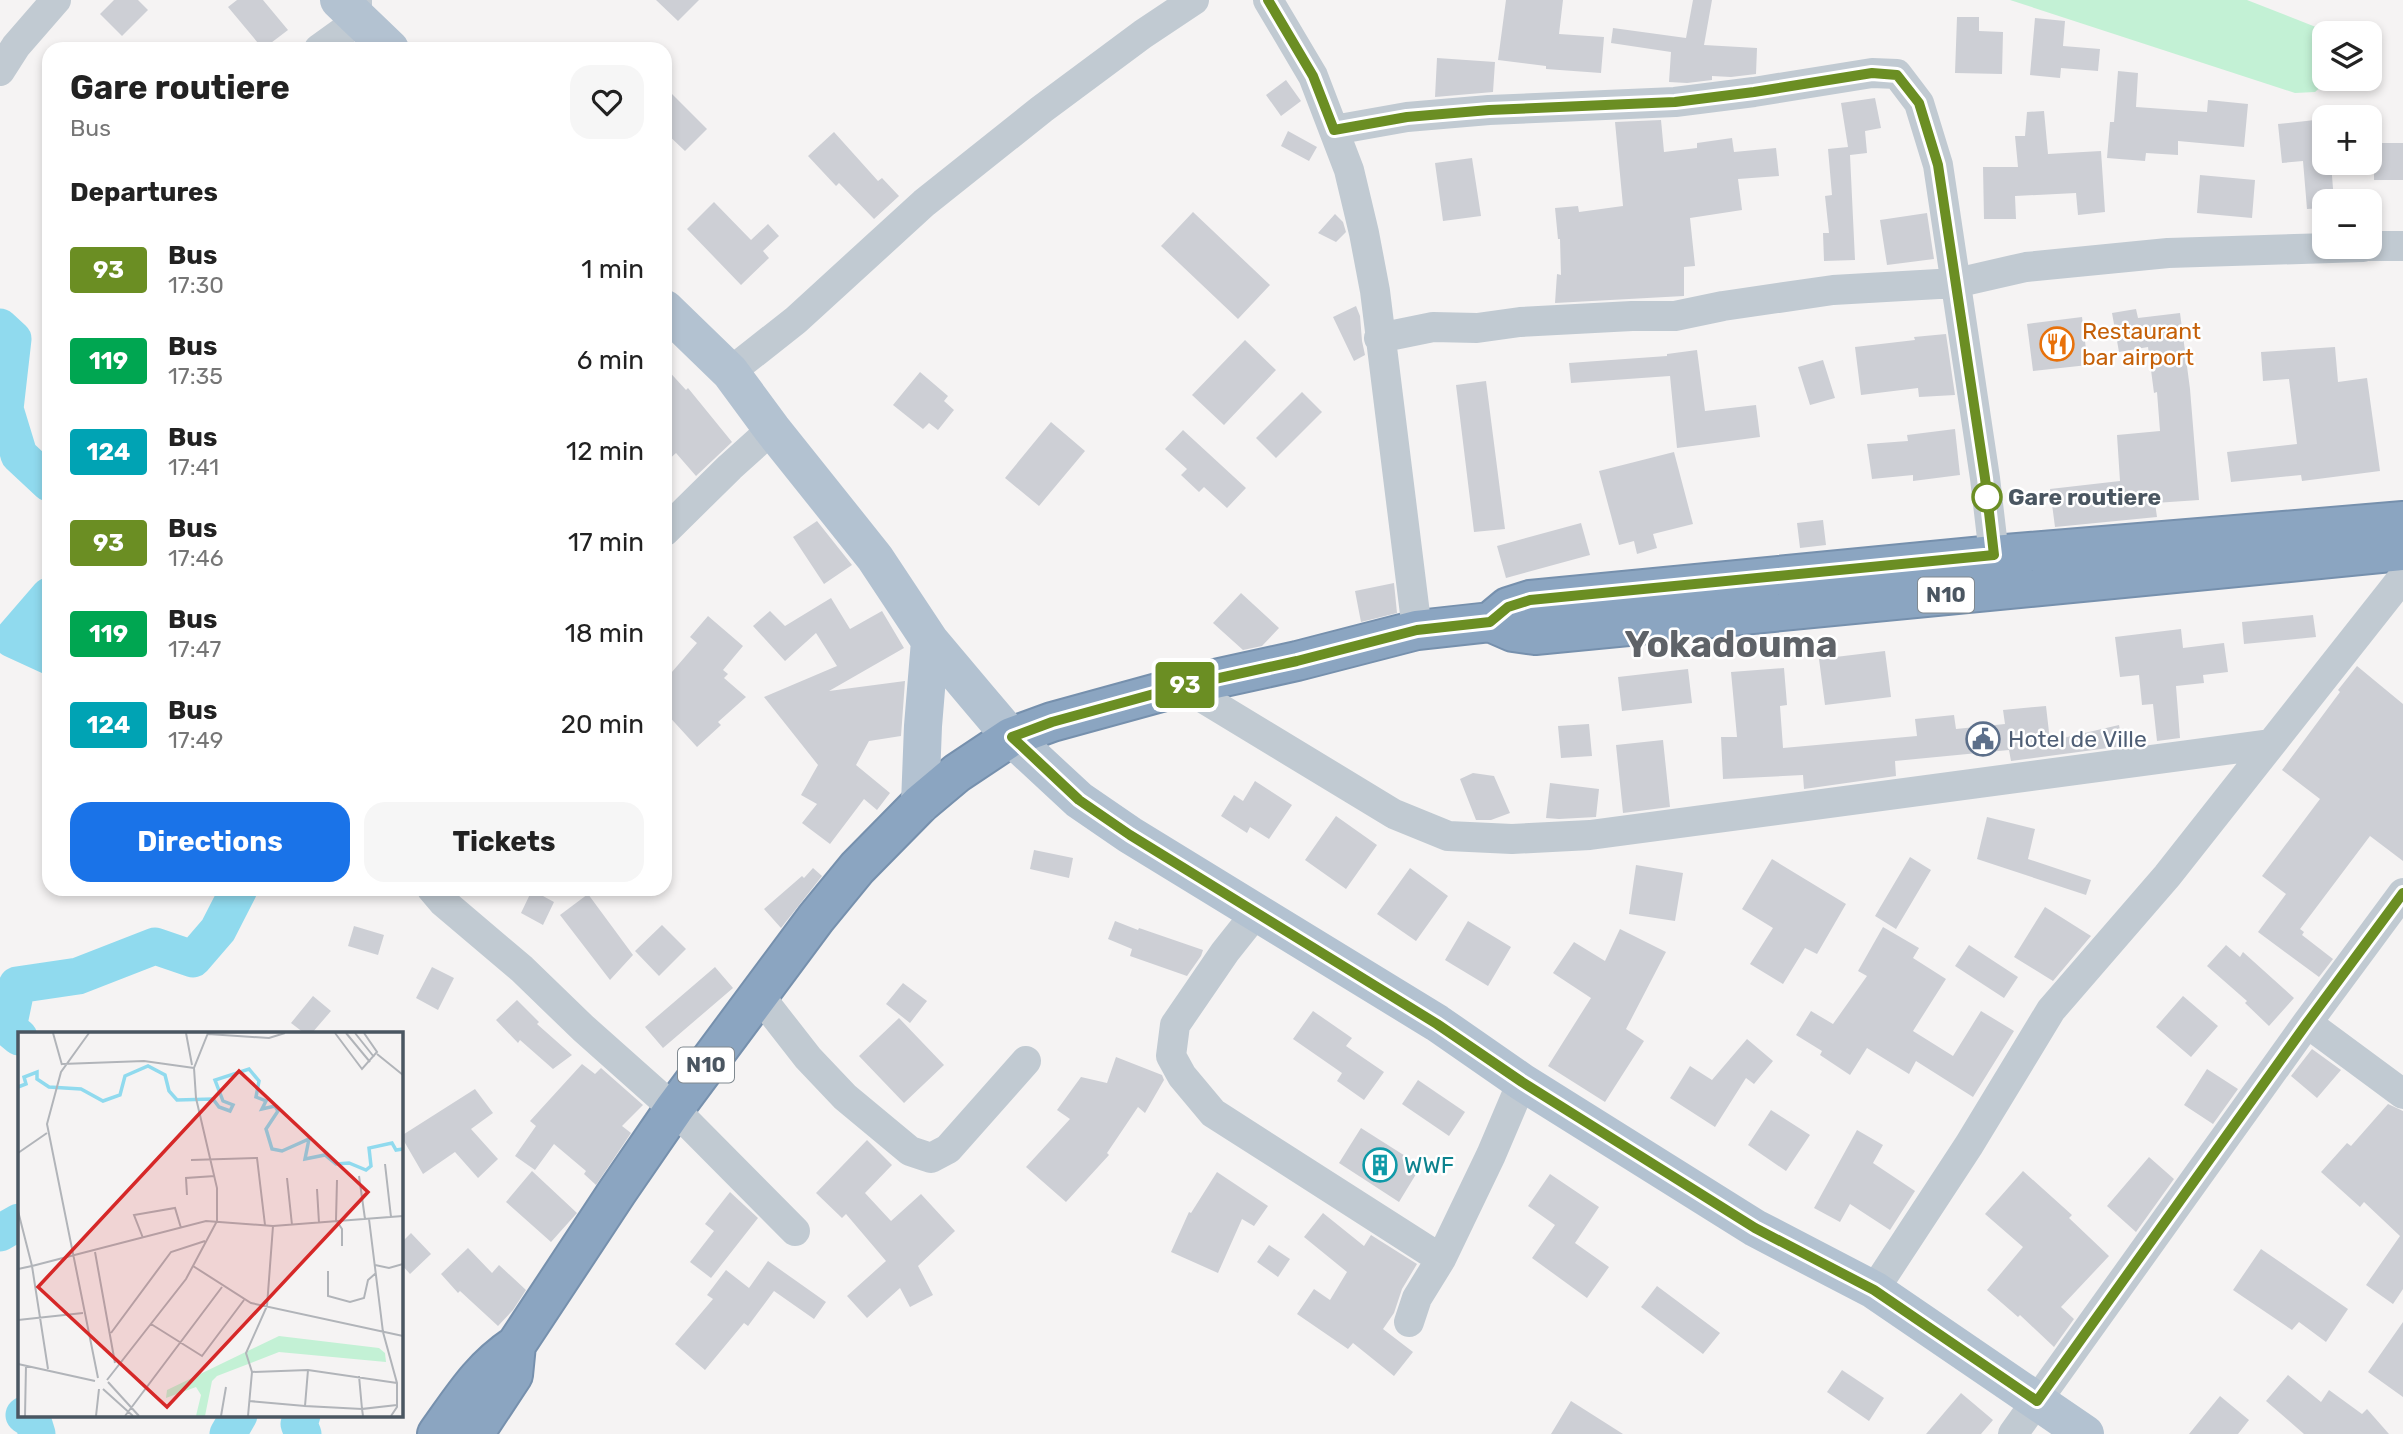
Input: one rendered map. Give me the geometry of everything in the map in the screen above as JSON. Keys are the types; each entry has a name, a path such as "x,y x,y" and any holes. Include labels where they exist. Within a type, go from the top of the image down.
{"highway":[{"name":"N10","path":"1490,622 1508,607 1530,600 1994,555 2403,521"},
{"name":"N10","path":"463,1424 478,1378 494,1360 516,1345 674,1109 758,994 857,868 920,803 957,773 1012,737 1052,722 1183,686 1297,661 1417,630 1490,622 1513,632 1535,635 2403,551"}],"main road":[{"path":"351,5 384,42"},
{"path":"672,316 730,372 772,429 876,558 930,641 1012,737 1079,800 1130,835 1437,1024 1522,1082 1755,1228 1874,1290 2085,1434"},
{"path":"920,803 930,641"}],"street":[{"path":"0,71 16,46 56,0"},
{"path":"730,372 796,320 946,186 1123,49 1194,0"},
{"path":"1268,0 1313,76 1349,170 1364,233 1375,291 1417,630"},
{"path":"329,42 344,31 351,5"},
{"path":"1334,130 1407,117 1489,110 1675,102 1872,73 1897,75 1919,103 1938,165 1994,555"},
{"path":"2382,247 2403,246"},
{"path":"1380,338 1433,327 1477,328 1520,321 1675,316 1833,290 1956,283 2026,267 2168,253 2312,249"},
{"path":"672,524 772,429"},
{"path":"1874,1290 1969,1145 2051,1010 2167,876 2403,577"},
{"path":"1183,686 1394,814 1448,836 1512,839 1590,835 2270,744"},
{"path":"2013,1434 2403,893"},
{"path":"438,896 522,969 674,1109 794,1231"},
{"path":"1256,913 1225,952 1175,1025 1171,1056 1182,1076 1213,1114 1441,1259"},
{"path":"758,994 808,1058 845,1097 910,1151 931,1158 948,1149 1026,1061"},
{"path":"2307,1023 2403,1094"},
{"path":"1409,1322 1417,1298 1441,1259 1491,1155 1522,1082"}],"green space":[{"path":"2010,0 2247,0 2312,26 2312,91 2316,91 2295,93"}],"building":[{"path":"114,0 138,0 148,10 122,36 100,14"},
{"path":"237,0 263,0 288,30 272,42 257,42 228,7"},
{"path":"656,0 699,0 678,21"},
{"path":"1506,0 1563,0 1559,34 1604,37 1601,73 1546,69 1546,66 1498,60"},
{"path":"1693,0 1712,0 1704,45 1757,48 1756,74 1712,76 1712,80 1687,83 1669,82 1671,52 1611,43 1613,28 1686,38"},
{"path":"1957,17 1979,17 1979,31 2003,32 2002,74 1955,73"},
{"path":"2035,18 2065,21 2063,46 2100,49 2098,71 2061,68 2060,78 2030,75"},
{"path":"1437,58 1495,62 1493,92 1435,97"},
{"path":"2118,71 2138,73 2136,107 2207,112 2208,100 2248,104 2244,147 2178,141 2178,155 2146,153 2145,161 2107,158 2110,122 2114,122"},
{"path":"1286,80 1301,101 1281,116 1266,95"},
{"path":"672,94 707,129 685,151 672,139"},
{"path":"1875,98 1881,128 1865,131 1867,153 1850,155 1855,260 1824,261 1823,233 1829,233 1825,196 1832,195 1828,149 1848,147 1841,103"},
{"path":"2044,111 2048,154 2101,151 2105,212 2078,215 2076,193 2015,196 2016,219 1984,219 1983,167 2018,167 2015,136 2025,136 2027,112"},
{"path":"1661,120 1664,152 1697,148 1697,143 1732,138 1734,152 1776,148 1779,176 1738,179 1742,210 1690,218 1695,266 1684,267 1684,296 1555,303 1557,274 1561,275 1560,239 1555,208 1578,206 1579,212 1623,206 1615,122"},
{"path":"2312,120 2312,175 2332,175 2333,189 2312,189 2312,209 2307,209 2303,161 2282,163 2278,124"},
{"path":"1288,131 1317,147 1309,161 1281,146"},
{"path":"834,132 878,181 882,178 899,196 874,219 839,183 836,186 808,156"},
{"path":"2382,143 2403,143 2403,180 2374,180 2374,175 2382,175"},
{"path":"1472,158 1481,216 1443,221 1435,163"},
{"path":"2200,175 2255,180 2252,218 2197,213"},
{"path":"714,202 751,240 768,224 779,236 763,251 769,258 741,285 687,229"},
{"path":"1193,212 1270,285 1238,319 1161,246"},
{"path":"1927,213 1934,259 1887,265 1880,220"},
{"path":"1335,214 1343,222 1346,232 1336,242 1318,233"},
{"path":"1356,306 1360,316 1365,355 1354,361 1333,317"},
{"path":"2136,309 2138,318 2180,313 2190,389 2199,500 2155,503 2157,517 2055,527 2050,489 2120,481 2117,435 2160,431 2157,392 2154,393 2148,347 2119,352 2112,313"},
{"name":"Restaurant bar airport","path":"2082,317 2088,365 2033,371 2027,324"},
{"path":"1946,334 1955,395 1919,397 1918,388 1861,395 1855,347"},
{"path":"1245,340 1276,370 1224,425 1192,395"},
{"path":"2335,347 2338,382 2367,378 2380,471 2302,481 2301,475 2231,482 2227,452 2297,444 2289,379 2263,381 2261,352"},
{"path":"1697,350 1705,411 1756,405 1760,437 1677,448 1670,376 1571,383 1569,363 1667,356"},
{"path":"1823,360 1835,398 1810,405 1798,367"},
{"path":"920,372 948,396 944,401 954,410 938,430 929,423 923,429 893,405"},
{"path":"672,375 686,390 688,388 732,442 696,476 676,453 672,457"},
{"path":"1486,381 1505,529 1474,532 1456,385"},
{"path":"1302,392 1322,412 1276,458 1256,438"},
{"path":"1051,422 1085,451 1039,506 1005,478"},
{"path":"1955,429 1960,475 1913,481 1913,475 1872,479 1867,444 1908,441 1907,435"},
{"path":"1183,430 1246,488 1227,508 1204,487 1199,492 1181,475 1187,469 1165,449"},
{"path":"1674,452 1693,524 1653,534 1657,548 1637,554 1634,541 1619,545 1599,471"},
{"path":"1823,520 1826,545 1800,548 1797,523"},
{"path":"817,521 852,565 824,584 793,537"},
{"path":"1581,523 1590,555 1506,578 1497,546"},
{"path":"1394,583 1397,613 1361,622 1355,591"},
{"path":"1241,593 1279,628 1262,646 1243,650 1213,623"},
{"path":"831,598 850,629 882,611 904,648 829,691 905,681 901,736 869,741 856,765 890,793 877,810 864,799 830,844 802,823 817,804 801,795 818,765 764,697 837,666 816,633 785,661 753,626 770,611 785,626"},
{"path":"2313,615 2316,637 2244,644 2242,622"},
{"path":"708,616 743,646 723,670 728,674 724,678 746,697 718,722 721,725 697,747 672,720 672,672 697,643 690,637"},
{"path":"2181,629 2183,648 2224,643 2228,672 2203,675 2204,683 2176,686 2180,738 2157,741 2153,704 2142,705 2139,675 2120,677 2115,637"},
{"path":"1885,651 1891,697 1825,705 1819,659"},
{"path":"2357,666 2403,704 2403,861 2370,836 2300,929 2304,932 2302,935 2333,959 2319,977 2258,932 2286,894 2262,876 2320,799 2282,770"},
{"path":"1784,668 1787,705 1780,706 1783,748 1917,736 1915,719 1954,715 1956,729 2005,724 2003,710 2046,706 2050,741 2119,725 2123,746 2011,761 2009,750 1895,761 1896,776 1804,789 1803,775 1723,779 1721,737 1737,737 1731,672"},
{"path":"1688,669 1692,703 1622,711 1618,677"},
{"path":"1589,724 1592,756 1561,758 1558,726"},
{"path":"1663,740 1670,807 1623,813 1616,745"},
{"path":"1473,773 1494,776 1510,813 1491,820 1476,820 1460,779"},
{"path":"1255,781 1292,805 1269,839 1250,827 1247,833 1221,816 1234,795 1243,801"},
{"path":"1550,783 1599,789 1596,817 1546,818"},
{"path":"1336,816 1377,845 1346,889 1305,860"},
{"path":"1987,817 2035,829 2028,859 2091,880 2086,895 1977,859"},
{"path":"1034,850 1073,858 1069,878 1030,869"},
{"path":"1910,857 1931,870 1896,929 1875,916"},
{"path":"1772,859 1846,904 1817,954 1805,948 1783,984 1750,964 1773,928 1742,909"},
{"path":"1636,865 1683,873 1675,921 1629,914"},
{"path":"813,868 822,876 781,928 764,909"},
{"path":"1410,868 1448,896 1416,941 1377,914"},
{"path":"529,896 543,896 554,902 543,925 521,913"},
{"path":"585,896 589,896 633,955 610,980 560,915"},
{"path":"2045,907 2091,936 2053,981 2014,957"},
{"path":"1115,921 1203,950 1201,956 1187,976 1130,956 1132,949 1108,939"},
{"path":"1468,921 1511,947 1488,986 1445,960"},
{"path":"662,925 686,949 659,976 635,951"},
{"path":"354,926 384,935 378,955 348,946"},
{"path":"1883,927 1919,948 1913,958 1946,979 1913,1031 1953,1056 1981,1011 2014,1031 1973,1097 1916,1061 1909,1074 1867,1048 1850,1075 1820,1055 1822,1051 1796,1035 1811,1011 1833,1024 1867,976 1858,971"},
{"path":"1620,929 1666,952 1626,1029 1644,1041 1605,1102 1548,1066 1591,998 1553,973 1574,942 1605,961"},
{"path":"1969,945 2018,977 2004,998 1955,966"},
{"path":"2226,945 2240,957 2243,952 2294,998 2269,1026 2245,1003 2247,1001 2207,966"},
{"path":"432,967 454,978 438,1010 416,998"},
{"path":"715,967 733,988 663,1048 645,1027"},
{"path":"903,983 927,1001 910,1023 886,1004"},
{"path":"313,996 331,1011 313,1032 303,1032 291,1023"},
{"path":"2183,996 2218,1026 2191,1057 2156,1027"},
{"path":"517,1000 539,1022 537,1024 572,1055 553,1069 520,1040 518,1043 496,1020"},
{"path":"1313,1011 1352,1038 1346,1046 1384,1072 1364,1100 1337,1081 1342,1073 1293,1039"},
{"path":"899,1018 944,1065 904,1103 859,1056"},
{"path":"1747,1039 1773,1061 1754,1084 1746,1078 1715,1127 1670,1098 1690,1066 1712,1080"},
{"path":"2312,1049 2341,1070 2317,1098 2291,1076"},
{"path":"1116,1057 1162,1075 1164,1080 1145,1113 1138,1107 1107,1153 1109,1155 1066,1202 1026,1167 1070,1119 1057,1110 1081,1077 1107,1083"},
{"path":"582,1064 595,1074 601,1068 643,1105 622,1126 631,1133 596,1185 584,1174 586,1171 554,1144 535,1170 515,1156 536,1126 530,1121"},
{"path":"2207,1069 2238,1089 2213,1124 2184,1105"},
{"path":"1418,1080 1465,1112 1449,1136 1402,1104"},
{"path":"475,1089 493,1113 471,1129 498,1159 478,1178 455,1152 423,1174 402,1135"},
{"path":"2388,1104 2403,1111 2403,1289 2393,1304 2366,1285 2400,1236 2364,1202 2360,1207 2321,1172 2347,1143 2351,1146"},
{"path":"1771,1110 1810,1135 1786,1171 1748,1145"},
{"name":"WWF","path":"1361,1128 1421,1166 1399,1202 1339,1163"},
{"path":"1857,1130 1883,1145 1873,1163 1915,1191 1890,1230 1850,1204 1840,1222 1814,1208"},
{"path":"867,1140 892,1165 865,1193 891,1221 921,1194 955,1231 918,1266 933,1295 910,1307 900,1288 867,1318 847,1296 886,1261 846,1214 842,1218 816,1193"},
{"path":"2149,1157 2174,1179 2136,1232 2107,1206"},
{"path":"532,1171 577,1213 551,1242 506,1202"},
{"path":"2023,1171 2072,1215 2069,1218 2109,1256 2061,1307 2074,1319 2054,1347 2020,1315 2018,1317 1987,1290 2023,1247 1985,1214"},
{"path":"1217,1172 1268,1206 1254,1226 1242,1219 1218,1273 1171,1252 1189,1212 1191,1213"},
{"path":"1550,1174 1599,1207 1575,1243 1609,1267 1587,1298 1532,1258 1555,1225 1528,1206"},
{"path":"730,1192 758,1218 711,1278 690,1262 714,1231 705,1224"},
{"path":"1323,1213 1364,1246 1371,1235 1417,1264 1402,1289 1394,1313 1383,1329 1413,1352 1394,1376 1353,1343 1348,1349 1297,1314 1314,1289 1330,1300 1347,1272 1304,1237"},
{"path":"411,1233 431,1254 410,1274 402,1265 402,1242"},
{"path":"1269,1245 1290,1259 1278,1277 1257,1262"},
{"path":"468,1248 492,1273 499,1265 526,1290 498,1326 460,1291 458,1293 441,1274"},
{"path":"2261,1249 2348,1309 2326,1342 2299,1322 2292,1330 2233,1290"},
{"path":"768,1261 826,1302 814,1319 774,1291 748,1326 744,1323 705,1370 675,1344 713,1299 707,1295 726,1270 749,1288"},
{"path":"1657,1286 1720,1333 1703,1354 1641,1307"},
{"path":"2403,1322 2403,1397 2368,1372"},
{"path":"1842,1370 1884,1398 1869,1421 1827,1392"},
{"path":"2288,1375 2321,1402 2329,1390 2362,1414 2367,1409 2389,1434 2304,1434 2266,1401"},
{"path":"1961,1393 1993,1420 1981,1434 1926,1434"},
{"path":"2220,1396 2249,1420 2238,1434 2189,1434"},
{"path":"1571,1401 1623,1434 1551,1434"}],"waterway":[{"path":"0,327 13,339 5,409 19,455 42,476"},
{"path":"42,604 12,639 42,653"},
{"path":"18,1036 8,1028 17,985 78,976 155,946 193,959 218,930 235,896"},
{"path":"0,1233 18,1223"},
{"path":"26,1416 33,1421 37,1434"},
{"path":"228,1434 238,1416"},
{"path":"302,1416 299,1424 303,1434"}],"bus line":[{"name":"93","path":"1268,0 1313,76 1334,130 1407,117 1489,110 1675,102 1872,73 1897,75 1919,103 1938,165 1994,555 1530,600 1508,607 1490,622 1417,630 1297,661 1183,686 1052,722 1012,737 1079,800 1130,835 1437,1024 1522,1082 1755,1228 1874,1290 2037,1401 2403,893"}],"place":[{"name":"Restaurant bar airport","path":"2057,344"},
{"name":"Gare routiere","path":"1987,497"},
{"name":"Hotel de Ville","path":"1983,739"},
{"name":"WWF","path":"1380,1165"}],"district":[{"name":"Yokadouma","path":"1731,644"}]}
